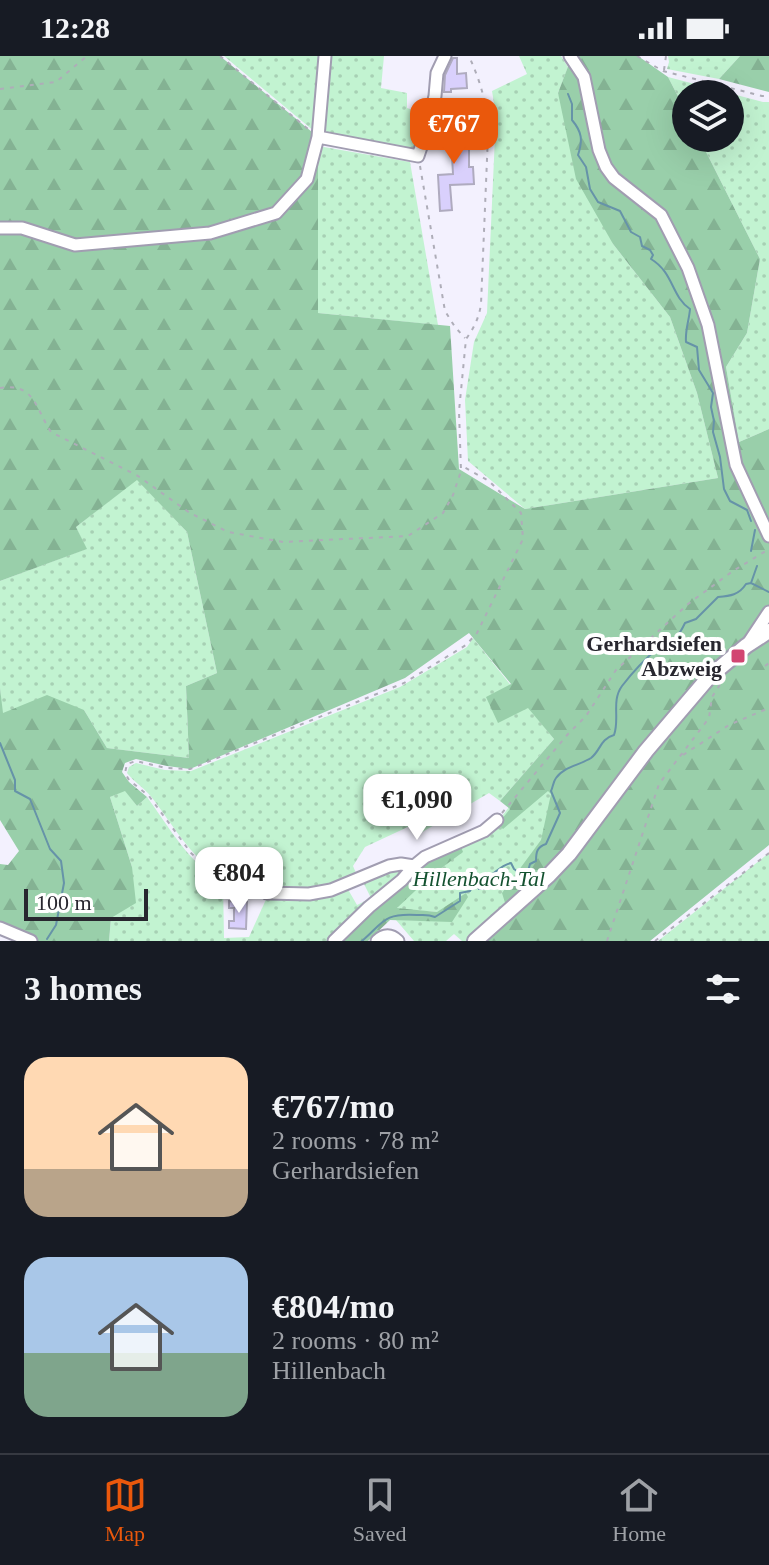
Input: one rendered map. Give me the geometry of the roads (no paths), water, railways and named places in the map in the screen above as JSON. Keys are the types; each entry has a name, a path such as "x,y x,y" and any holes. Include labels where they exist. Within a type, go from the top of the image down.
{"main road":[{"path":"475,941 569,854 646,751 709,677 769,631"}],"street":[{"path":"0,228 22,228 75,245 210,233 276,213 307,179 318,137 325,56"},
{"path":"318,137 418,156 435,96 437,73 445,56"},
{"path":"570,56 584,77 599,150 606,167 614,178 661,215 688,268 708,325 736,465 769,536"},
{"path":"746,646 769,612"},
{"path":"334,941 425,857 484,831 497,820"},
{"path":"267,893 309,894 331,890 389,866 414,866"},
{"path":"0,928 31,941"},
{"path":"377,941 385,935 398,941"}],"waterway":[{"path":"568,94 572,104 572,120 581,136 578,155 586,167 590,189 598,202 620,211 631,232 640,237 642,246 650,250 653,255 651,259 664,271 679,298 690,309 686,342 697,347 699,370 713,393 713,432 724,489 730,501 747,510 751,521"},
{"path":"751,551 755,530"},
{"path":"751,583 757,566"},
{"path":"362,941 390,917 435,917 460,901 460,893 470,891 474,883 479,889 487,889 490,876 508,864 511,863 521,874 528,871 530,864 536,861 539,848 546,844 560,813 551,791 555,780 563,771 591,758 606,739 614,735 617,698 630,676 658,648 675,638 685,623 696,619 718,597 734,594 751,583 769,592"},
{"path":"0,743 15,780 15,791 30,799 50,849 61,861 64,883 56,925 47,939"}],"place":[{"name":"Gerhardsiefen Abzweig","path":"738,656"}],"park label":[{"name":"Hillenbach-Tal","path":"479,878"}]}
